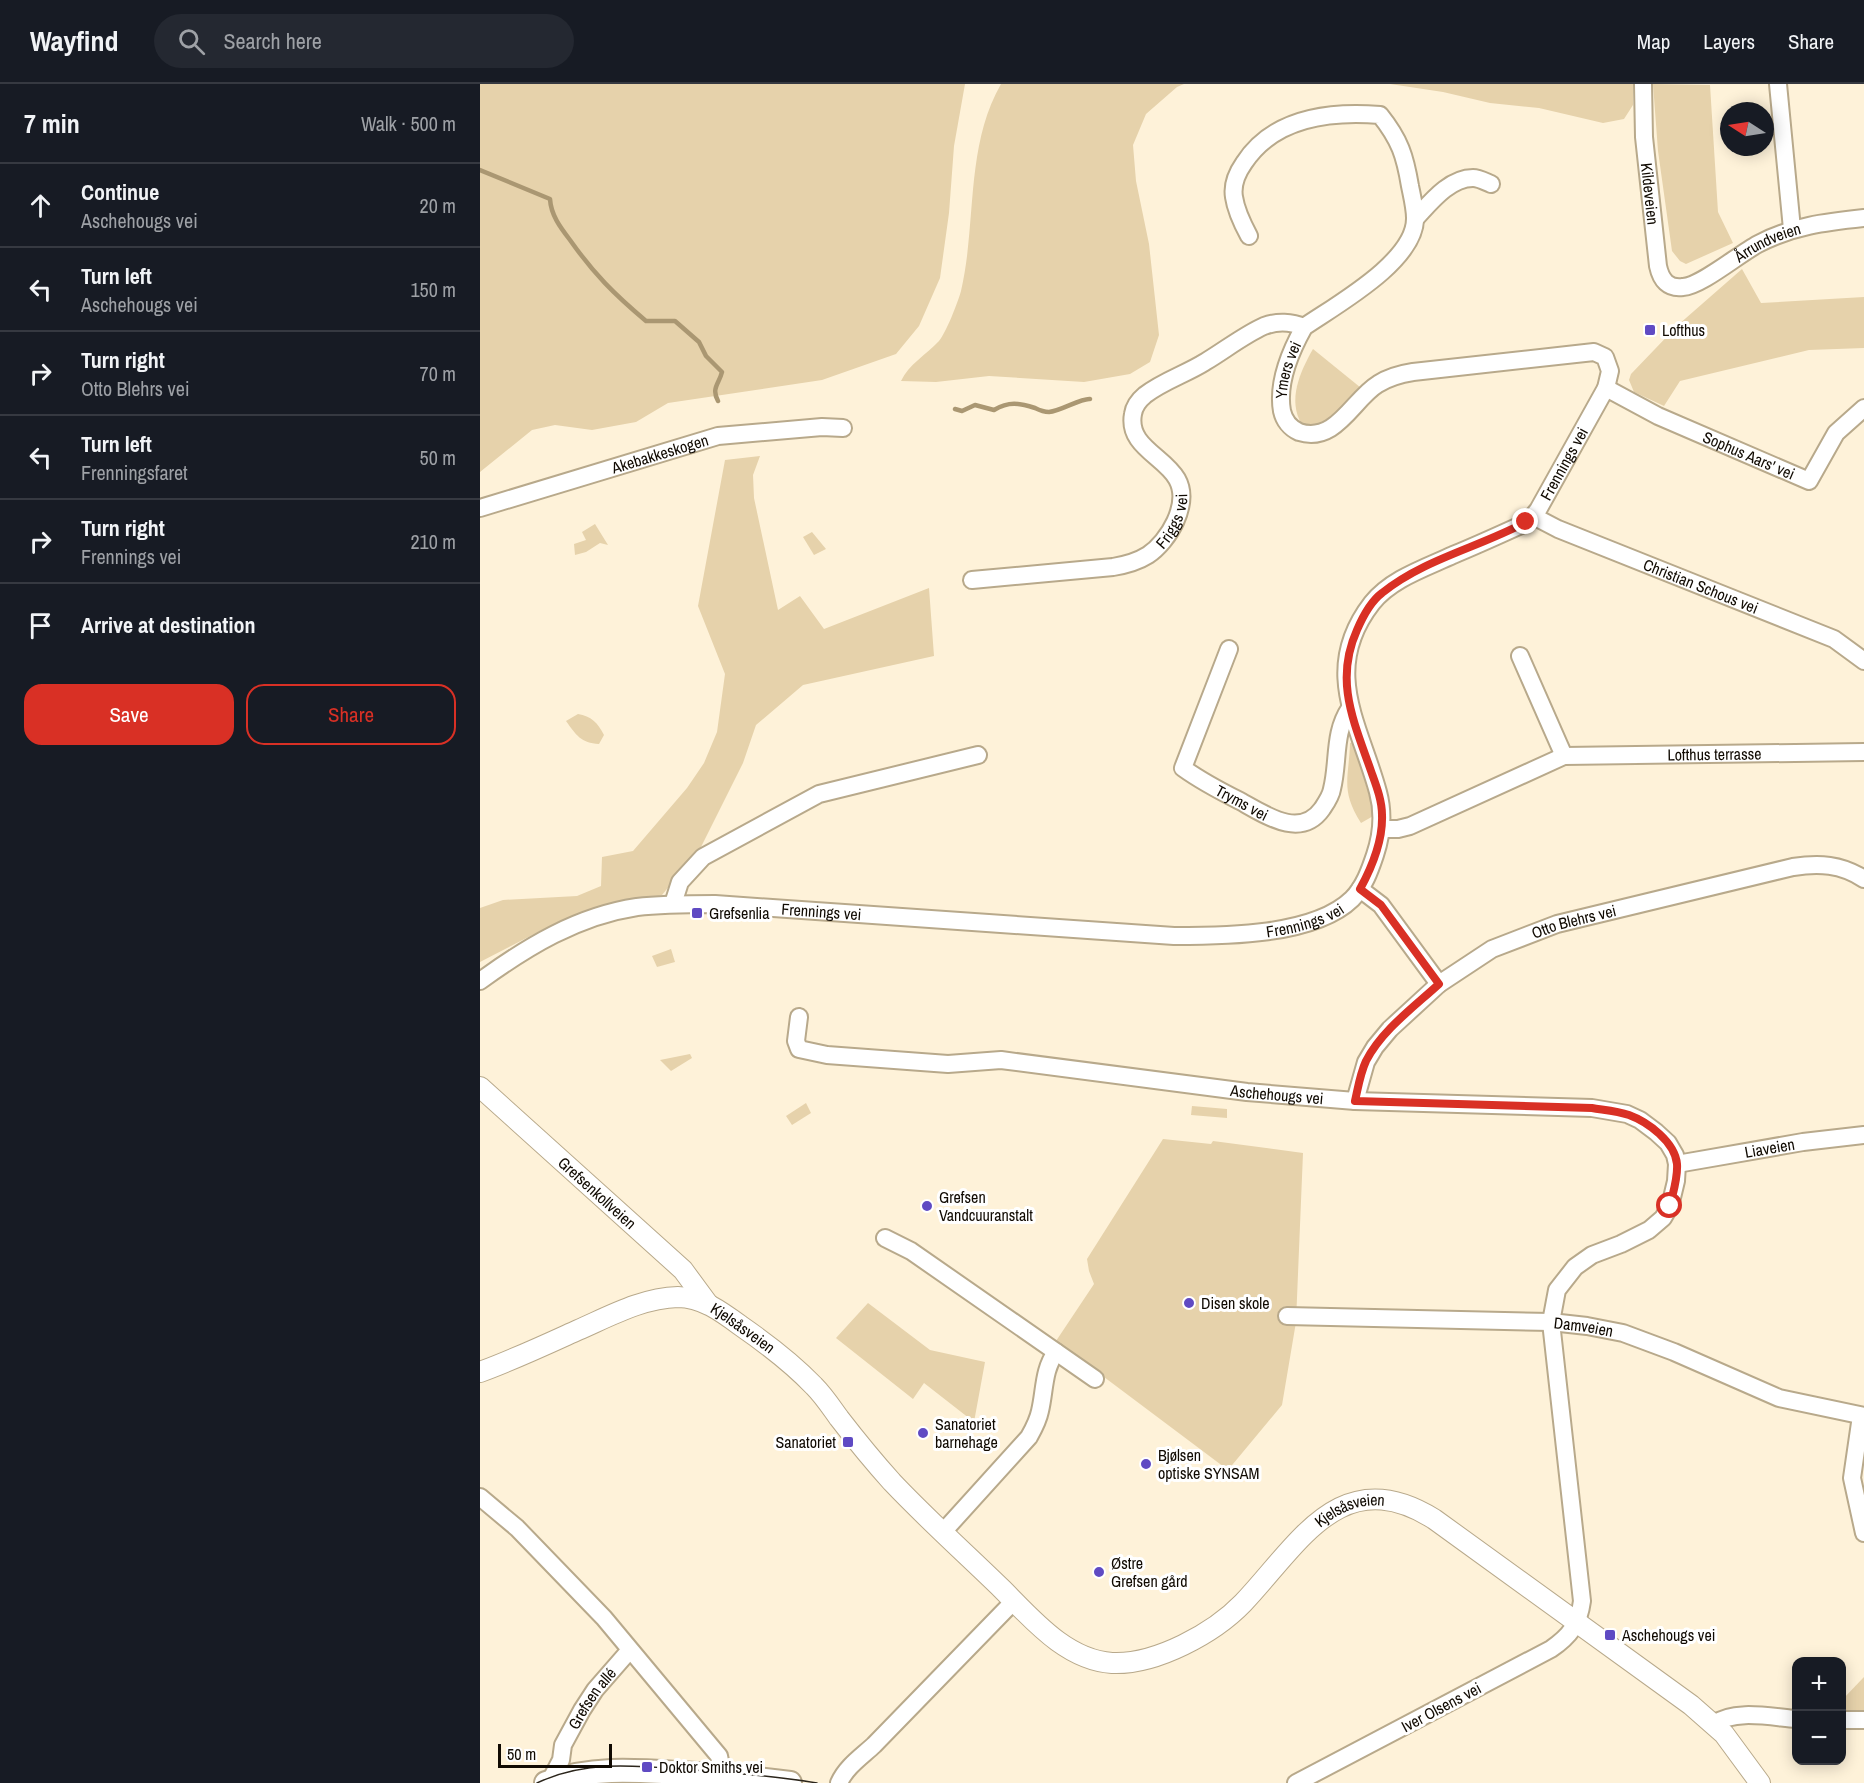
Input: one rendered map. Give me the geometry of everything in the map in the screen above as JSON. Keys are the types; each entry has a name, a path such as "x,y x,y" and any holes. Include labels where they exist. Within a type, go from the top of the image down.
{"main road":[{"path":"548,1783 583,1773 612,1769 790,1783"}],"street":[{"name":"Kildeveien","path":"1644,84 1645,147 1658,266 1664,281 1681,288"},
{"path":"1778,84 1792,229"},
{"name":"Ymers vei","path":"1249,236 1239,217 1234,196 1235,180 1250,153 1285,127 1300,120 1350,113 1380,115 1396,135 1407,168 1415,219 1411,238 1386,271 1305,327 1292,351 1285,371 1281,403 1283,416 1288,424 1295,430 1305,433 1332,427 1377,384 1389,378 1413,372 1594,352 1605,357 1608,363 1610,371 1607,384"},
{"name":"Ymers vei","path":"1415,219 1438,195 1459,181 1474,178 1491,183"},
{"name":"Årrundveien","path":"1681,288 1692,285 1746,250 1792,229 1829,221 1864,218"},
{"name":"Friggs vei","path":"972,580 1113,567 1128,564 1156,549 1173,526 1181,500 1180,488 1173,474 1142,446 1137,438 1132,417 1135,408 1151,391 1204,363 1265,326 1286,323 1305,327"},
{"name":"Sophus Aars' vei","path":"1607,384 1658,416 1809,481 1836,433 1864,408"},
{"name":"Frennings vei","path":"480,981 536,943 574,925 616,912 673,904 715,904 1174,936 1219,936 1275,930 1312,920 1339,909 1360,889 1373,862 1382,828 1378,792 1350,708 1346,679 1349,653 1359,624 1372,602 1404,578 1519,526 1533,516 1547,495 1607,384"},
{"name":"Akebakkeskogen","path":"480,508 718,436 822,427 843,428"},
{"name":"Christian Schous vei","path":"1533,516 1558,530 1834,639 1864,661"},
{"name":"Tryms vei","path":"1229,649 1183,768 1198,779 1272,818 1294,825 1313,819 1321,811 1332,791 1340,727 1350,708"},
{"path":"1520,656 1564,756"},
{"name":"Lofthus terrasse","path":"1382,828 1398,829 1410,826 1564,756 1864,752"},
{"path":"673,904 680,882 703,857 819,794 978,755"},
{"name":"Otto Blehrs vei","path":"1355,1101 1366,1062 1390,1029 1439,984 1492,949 1557,924 1812,864 1833,865 1851,871 1864,879"},
{"path":"1360,889 1381,905 1439,984"},
{"name":"Aschehougs vei","path":"799,1017 796,1041 799,1049 827,1055 948,1064 1001,1060 1247,1092 1355,1101 1592,1108 1618,1112 1640,1120 1656,1132 1668,1143 1677,1164"},
{"name":"Grefsenkollveien","path":"480,1087 683,1270 708,1304"},
{"name":"Liaveien","path":"1677,1164 1814,1140 1864,1135"},
{"path":"1577,1622 1581,1613 1581,1589 1551,1322 1557,1290 1575,1267 1592,1255 1649,1230 1663,1218 1670,1206 1677,1164"},
{"path":"885,1238 911,1251 1095,1379"},
{"name":"Kjelsåsveien","path":"480,1372 651,1300 687,1298 708,1304 764,1342 814,1385 879,1467 1047,1632 1079,1654 1110,1663 1147,1659 1191,1641 1231,1614 1293,1545 1331,1511 1355,1502 1380,1499 1402,1503 1423,1512 1653,1676 1714,1724 1737,1750 1760,1783"},
{"name":"Damveien","path":"1287,1316 1551,1322 1587,1326 1623,1333 1674,1352 1779,1398 1863,1416"},
{"path":"943,1532 1029,1437 1039,1416 1048,1362 1056,1352"},
{"path":"1863,1416 1852,1478 1864,1533"},
{"path":"480,1497 517,1528 604,1618 629,1651 719,1756 723,1776"},
{"path":"839,1783 851,1765 874,1745 1014,1601"},
{"name":"Iver Olsens vei","path":"1296,1783 1551,1649 1565,1640 1577,1622"},
{"name":"Grefsen allé","path":"548,1783 561,1760 563,1745 579,1715 595,1690 629,1651"},
{"path":"1714,1724 1722,1718 1735,1715 1792,1719"},
{"path":"1846,1720 1864,1720"}],"shaded area":[{"path":"480,84 965,84 954,146 949,213 940,278 919,326 896,354 822,380 668,403 636,422 592,430 555,425 532,430 480,472"},
{"path":"1001,84 1184,84 1177,87 1146,114 1133,145 1136,181 1149,244 1159,335 1150,362 1130,374 1084,382 989,376 936,382 901,381 908,370 942,337 961,291 982,133"},
{"path":"1390,84 1633,84 1633,105 1624,119 1603,123 1539,108 1490,103 1443,92"},
{"path":"1653,84 1710,85 1718,212 1733,243 1686,264 1680,261 1672,251 1658,151"},
{"path":"1742,269 1761,303 1864,297 1864,348 1809,350 1680,381 1664,406 1634,392 1629,380 1631,374 1678,325"},
{"path":"1313,349 1366,392 1329,427 1302,425 1298,416 1295,396 1297,386"},
{"path":"760,456 753,475 754,498 778,610 800,596 824,629 929,588 934,656 803,685 756,725 743,763 700,849 662,895 544,929 480,962 480,908 503,900 577,896 601,886 602,857 633,851 687,788 704,763 717,732 725,674 698,606 725,460"},
{"path":"595,524 608,545 600,543 586,552 575,555 574,544 586,540 582,532"},
{"path":"812,532 826,549 814,555 803,537"},
{"path":"578,714 590,718 599,727 604,735 599,744 588,742 580,737 566,721"},
{"path":"1353,742 1375,815 1361,823 1350,802 1347,784 1350,743"},
{"path":"671,949 675,962 657,967 652,956"},
{"path":"690,1054 692,1058 671,1071 660,1060"},
{"path":"806,1103 811,1113 792,1125 786,1116"},
{"path":"1192,1106 1227,1109 1227,1118 1191,1115"},
{"name":"Disen skole","path":"1163,1139 1211,1144 1213,1141 1303,1153 1296,1322 1282,1405 1228,1470 1056,1341 1094,1284 1087,1259"},
{"path":"868,1303 930,1350 985,1362 974,1422 924,1383 913,1399 836,1338"},
{"path":"1864,1677 1864,1714 1846,1714 1846,1696"}],"waterway":[{"path":"480,170 550,199 554,216 563,230 596,273 614,292 646,321 675,321 699,342 706,356 722,372 715,389 718,401"},
{"path":"955,409 962,411 975,405 994,410 1004,405 1014,404 1049,412 1090,399"}],"tram line":[{"path":"537,1783 575,1770 614,1766 740,1774 817,1783"}],"place":[{"name":"Lofthus","path":"1650,330"},
{"name":"Grefsenlia","path":"697,913"},
{"name":"Grefsen Vandcuuranstalt","path":"927,1206"},
{"name":"Disen skole","path":"1189,1303"},
{"name":"Sanatoriet barnehage","path":"923,1433"},
{"name":"Sanatoriet","path":"848,1442"},
{"name":"Bjølsen optiske SYNSAM","path":"1146,1464"},
{"name":"Østre Grefsen gård","path":"1099,1572"},
{"name":"Aschehougs vei","path":"1610,1635"},
{"name":"Doktor Smiths vei","path":"647,1767"}],"route":[{"path":"1526,522 1404,578 1372,602 1353,639 1346,669 1347,694 1354,723 1378,792 1382,815 1382,828 1377,850 1360,889 1381,905 1439,984 1390,1029 1375,1047 1359,1080 1355,1101 1592,1108 1627,1114 1656,1132 1668,1143 1675,1155 1676,1180 1670,1206"}]}
